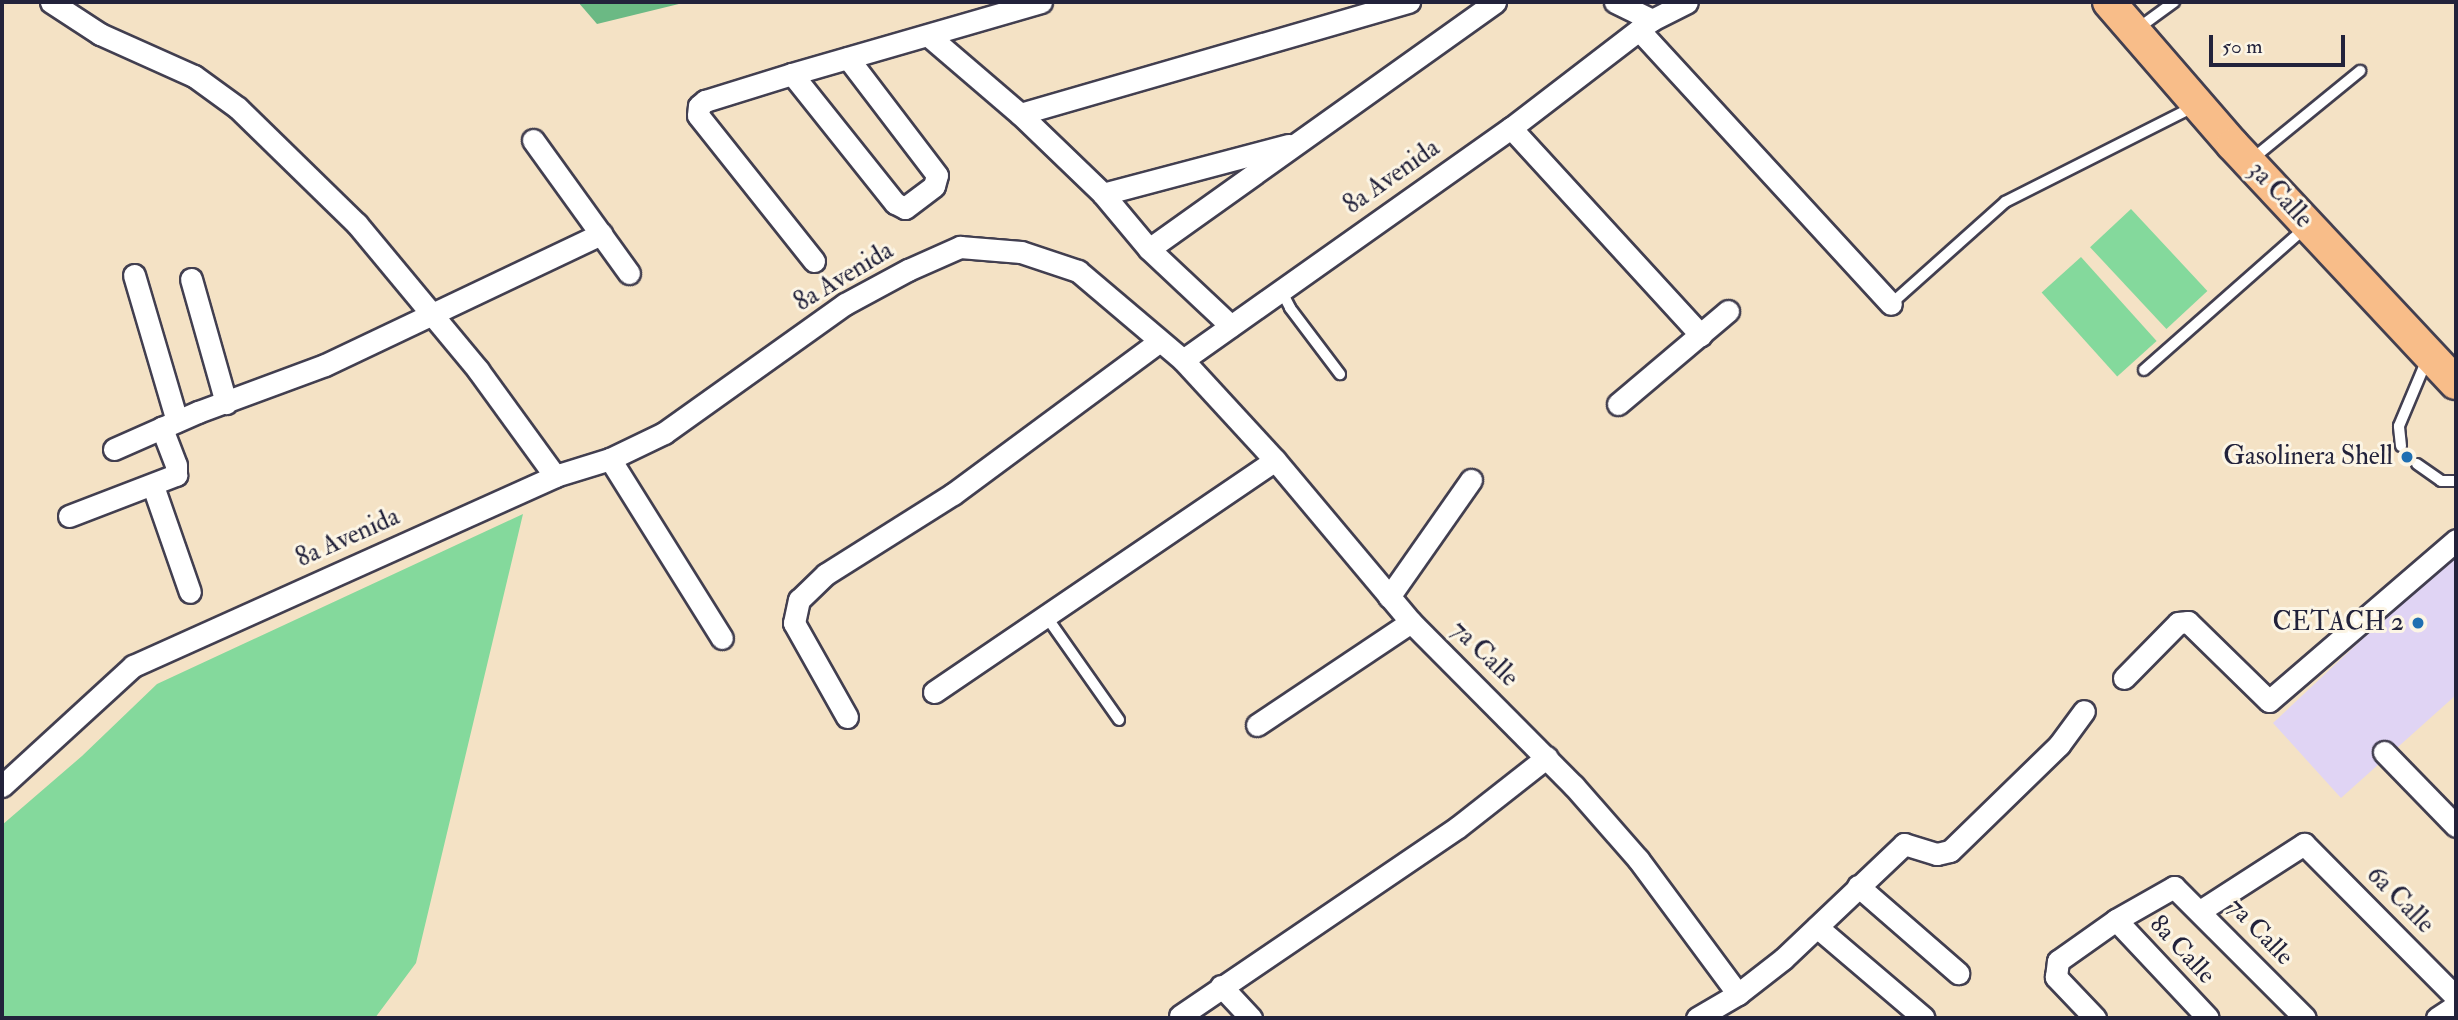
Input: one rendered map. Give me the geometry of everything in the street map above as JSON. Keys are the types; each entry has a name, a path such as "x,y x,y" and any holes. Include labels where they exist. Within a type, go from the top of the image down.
{"main road":[{"name":"3a Calle","path":"2109,2 2249,162 2456,383"}],"street":[{"path":"51,2 100,34 194,76 238,108 357,224 432,312 555,476"},
{"path":"814,261 696,109 705,101 792,74 1041,2"},
{"path":"1020,114 1409,2"},
{"path":"1149,249 1304,141 1495,2"},
{"path":"1615,2 1645,25 1891,304"},
{"name":"8a Avenida","path":"2,786 133,666 555,476 610,458 664,433 845,304 908,270 960,247 1021,252 1078,271 1183,360 1511,128 1645,25 1687,2"},
{"path":"929,36 1020,114 1103,194 1149,249 1231,326"},
{"path":"792,74 895,203 905,208 934,186 937,175 848,58"},
{"path":"1511,128 1700,335"},
{"path":"533,140 629,272"},
{"path":"1103,194 1304,141"},
{"path":"1241,158 1252,177"},
{"path":"114,449 169,424 325,365 601,234"},
{"path":"69,516 176,475 169,424 134,275"},
{"path":"191,278 226,403"},
{"path":"1618,404 1728,311"},
{"path":"847,717 794,623 799,600 825,574 953,494 1160,341"},
{"name":"7a Calle","path":"1183,360 1275,460 1411,622 1547,757 1638,859 1738,995"},
{"path":"610,458 722,638"},
{"path":"934,692 1275,460"},
{"path":"1389,597 1471,480"},
{"path":"153,486 190,592"},
{"path":"2124,678 2178,623 2188,622 2269,701 2456,540"},
{"path":"1257,725 1411,622"},
{"path":"1697,1018 1738,995 1783,959 1904,844 1937,854 1950,851 2059,745 2084,711"},
{"path":"2384,752 2456,825"},
{"path":"1180,1016 1458,827 1547,757"},
{"name":"6a Calle","path":"2200,911 2304,844 2456,995"},
{"path":"1858,886 1958,973"},
{"name":"7a Calle","path":"2116,920 2174,887 2305,1018"},
{"path":"2095,1018 2056,976 2058,961 2116,920"},
{"name":"8a Calle","path":"2116,920 2208,1018"},
{"path":"1816,927 1924,1018"},
{"path":"1221,986 1251,1018"},
{"path":"2437,1018 2454,1007 2456,995"}],"lane":[{"path":"2134,31 2174,2"},
{"path":"2249,162 2360,71"},
{"path":"1891,304 2006,202 2198,104"},
{"path":"2144,370 2308,225"},
{"path":"1280,290 1290,308 1340,374"},
{"path":"2401,446 2399,426 2429,354"},
{"path":"2417,464 2441,481 2456,481"},
{"path":"1045,616 1119,720"}],"shaded area":[{"name":"CETACH 2","path":"2456,551 2456,695 2341,798 2273,723"}],"green space":[{"path":"578,2 687,2 597,24"},
{"path":"2131,209 2207,291 2166,329 2090,247"},
{"path":"2081,257 2157,341 2117,376 2042,292"},
{"path":"523,514 416,963 375,1018 2,1018 2,825 82,756 157,684"}],"place":[{"name":"Gasolinera Shell","path":"2407,457"},
{"name":"CETACH 2","path":"2418,623"}]}
